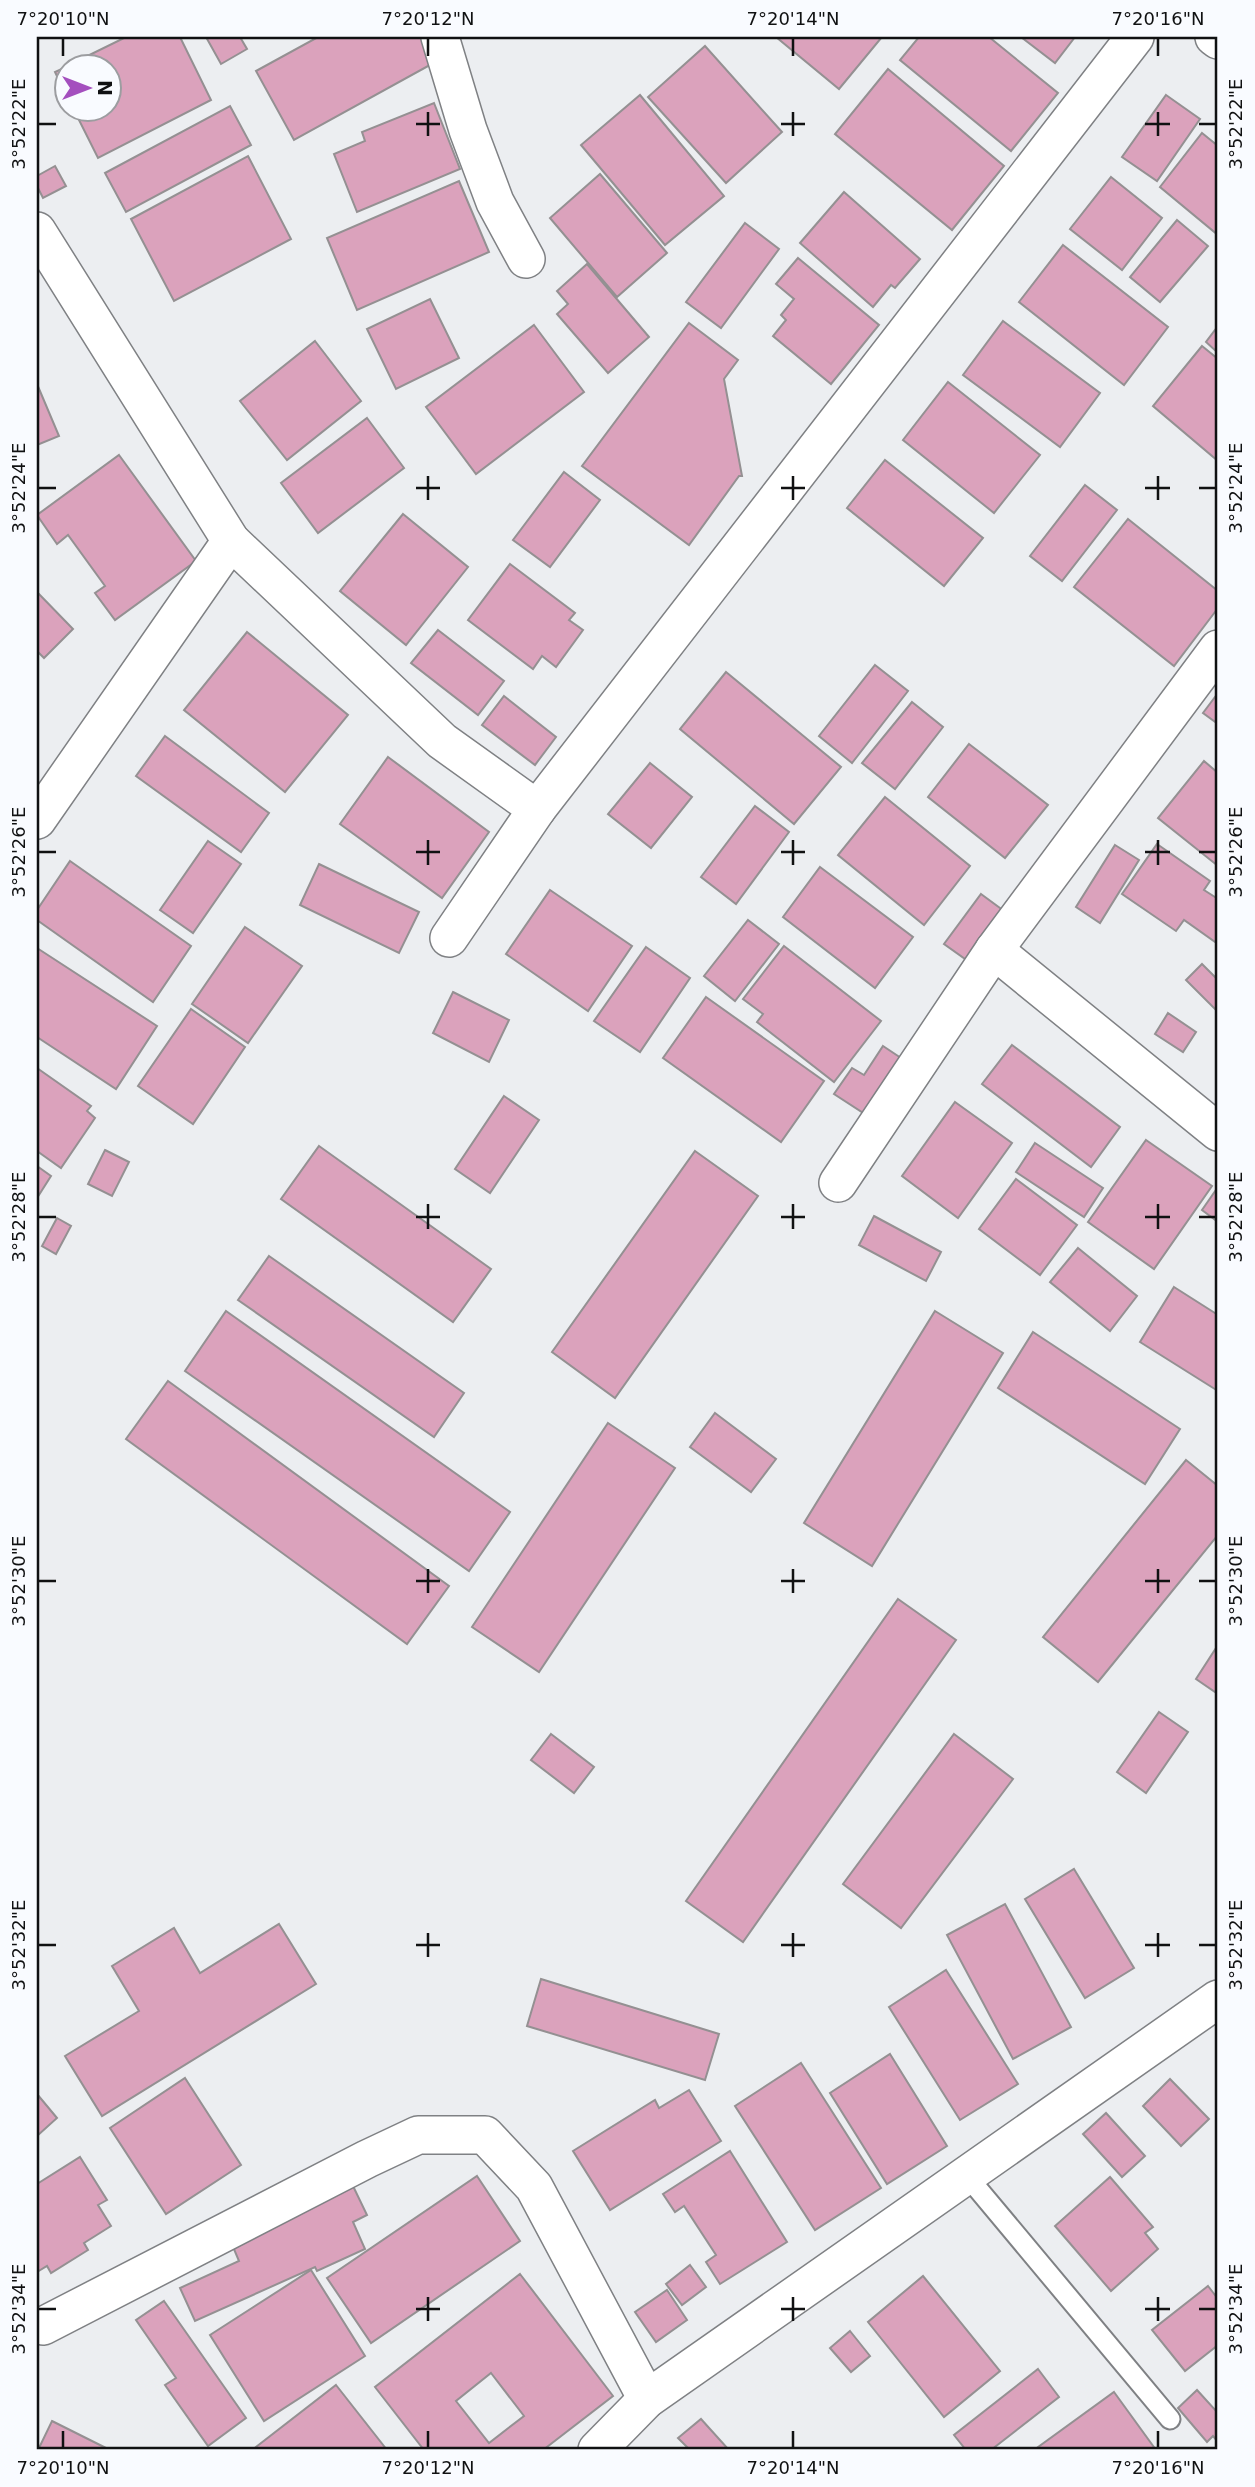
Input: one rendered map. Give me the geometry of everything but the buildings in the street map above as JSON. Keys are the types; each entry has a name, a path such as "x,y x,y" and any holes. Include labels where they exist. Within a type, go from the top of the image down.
{"street":[{"path":"440,37 468,130 495,202 526,259"},
{"path":"449,938 537,809 1135,37"},
{"path":"1214,37 1218,40"},
{"path":"37,231 231,541 442,741 537,809"},
{"path":"37,820 231,541"},
{"path":"838,1183 994,950 1218,649"},
{"path":"994,950 1218,1132"},
{"path":"597,2450 647,2399 967,2176 1214,2010"},
{"path":"43,2326 418,2135 485,2135 534,2187 647,2399"}],"lane":[{"path":"967,2176 1170,2419"}]}
